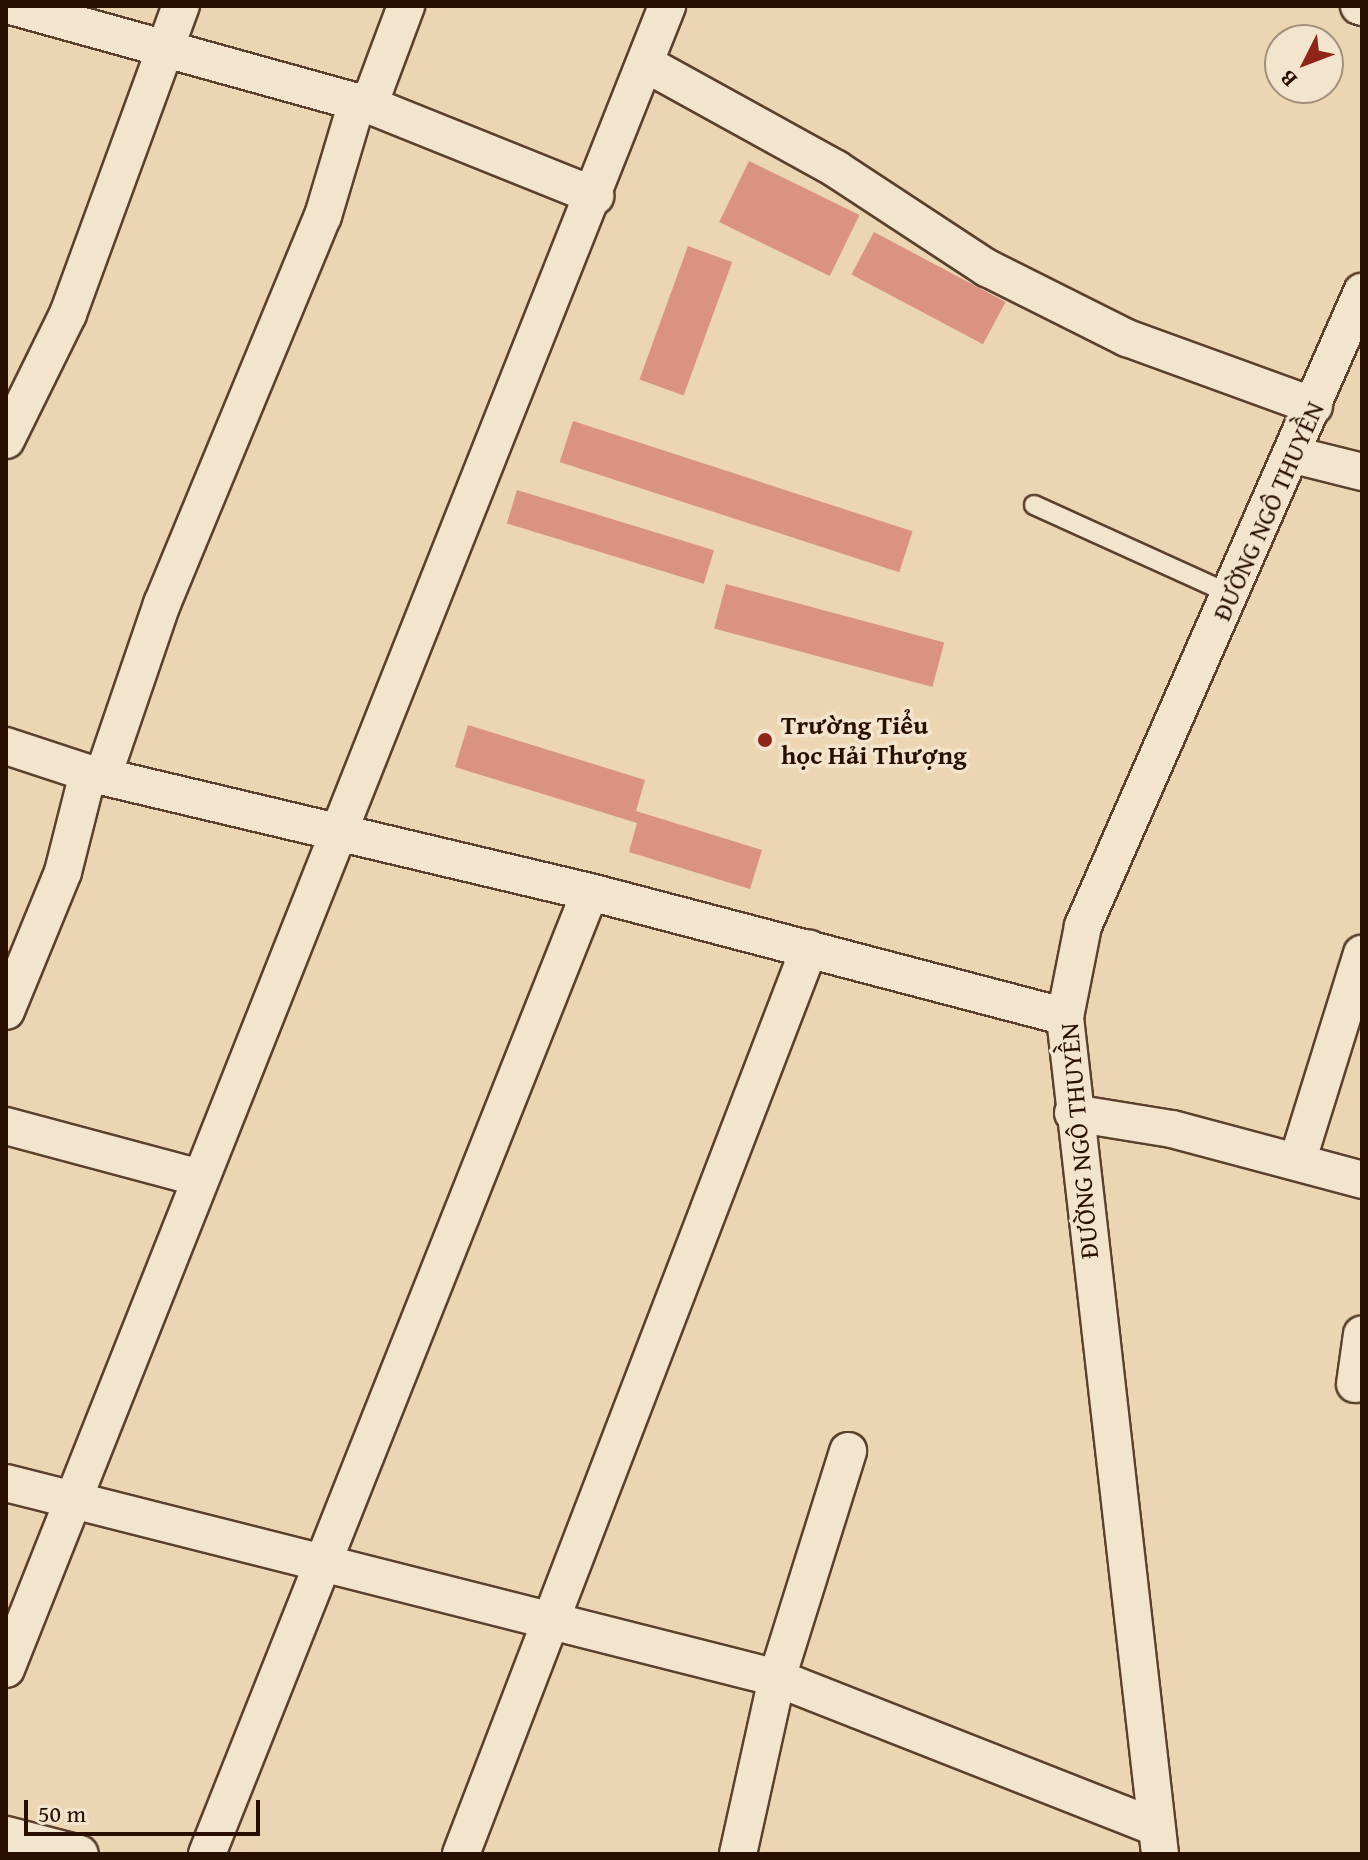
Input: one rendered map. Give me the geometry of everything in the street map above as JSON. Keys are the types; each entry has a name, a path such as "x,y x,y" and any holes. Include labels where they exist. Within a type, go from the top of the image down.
{"street":[{"path":"11,6 363,103 595,196"},
{"path":"6,440 68,314 181,6"},
{"path":"6,1011 63,872 95,775 162,604 323,216 363,103 406,6"},
{"path":"6,1669 197,1177 595,196 667,6"},
{"path":"646,64 836,169 987,268 1127,338 1314,406"},
{"name":"ĐƯỜNG NGÔ THUYỀN","path":"1158,1841 1073,1113 1065,1017 1083,926 1294,455 1362,292"},
{"path":"1294,455 1362,472"},
{"path":"6,746 95,775 590,892 1065,1017"},
{"path":"207,1854 590,892"},
{"path":"461,1854 601,1478 656,1359 809,949"},
{"path":"1298,1159 1362,954"},
{"path":"1073,1113 1298,1159 1362,1180"},
{"path":"6,1126 197,1177"},
{"path":"1355,1384 1362,1334"},
{"path":"738,1854 777,1678 848,1451"},
{"path":"6,1483 324,1561 547,1623 777,1678 1158,1841"},
{"path":"6,1835 80,1854"}],"lane":[{"path":"1034,505 1232,595"}],"building":[{"path":"749,161 860,215 830,276 719,222"},
{"path":"874,232 1006,302 983,344 851,274"},
{"path":"688,246 732,262 684,396 639,379"},
{"path":"573,421 913,531 899,572 560,462"},
{"path":"517,490 714,550 704,584 507,523"},
{"path":"726,584 944,642 932,687 714,628"},
{"path":"468,725 645,780 636,811 762,850 750,889 629,852 637,823 455,767"}],"place":[{"name":"Trường Tiểu học Hải Thượng","path":"765,740"}]}
